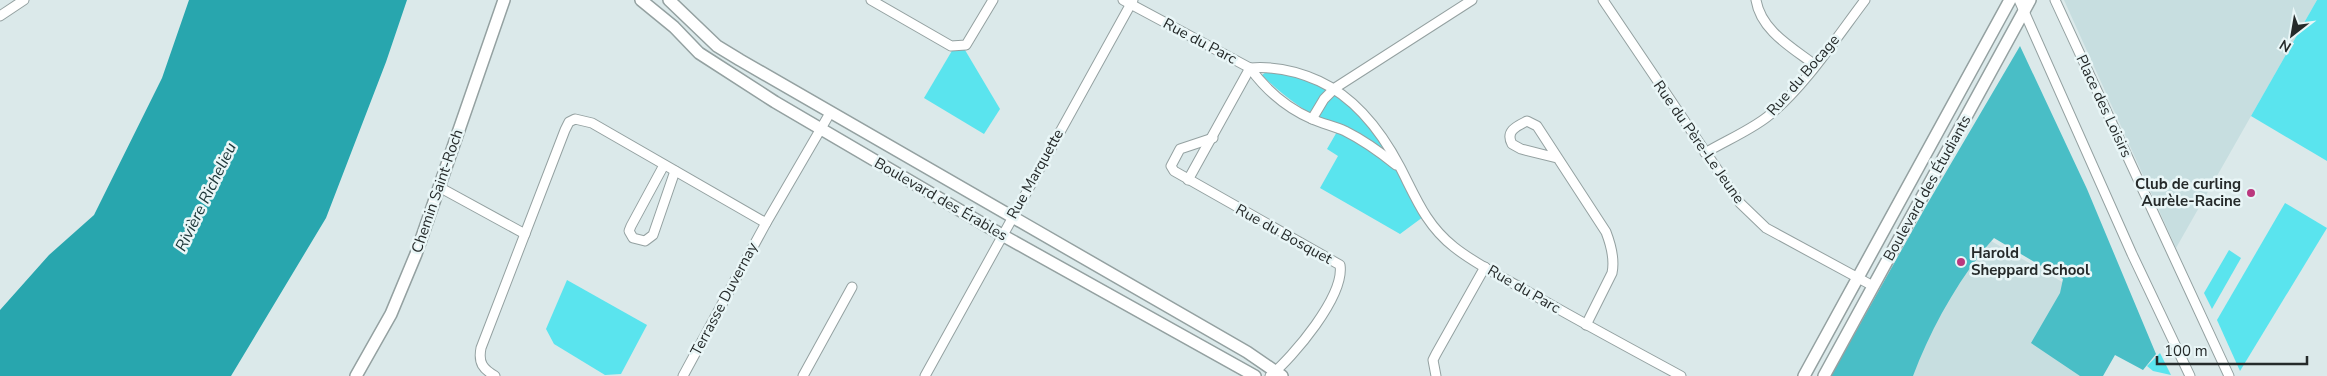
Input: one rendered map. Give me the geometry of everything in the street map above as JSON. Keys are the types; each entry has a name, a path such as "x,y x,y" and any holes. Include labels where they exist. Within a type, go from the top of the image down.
{"street":[{"path":"0,16 24,0"},
{"name":"Chemin Saint-Roch","path":"356,376 402,289 440,187 504,0"},
{"name":"Boulevard des Érables","path":"641,0 674,27 699,53 1002,235 1255,376"},
{"name":"Boulevard des Érables","path":"668,0 717,46 1012,216 1276,374"},
{"path":"871,0 944,42 958,47 966,45 993,0"},
{"path":"1312,119 1324,99 1335,88 1472,0"},
{"name":"Rue du Père-Le Jeune","path":"1603,0 1740,204 1766,228 1873,286"},
{"path":"1756,0 1766,23 1778,38 1815,65"},
{"name":"Rue du Bocage","path":"1704,153 1767,117 1815,65 1865,0"},
{"name":"Boulevard des Étudiants","path":"1804,376 2010,0"},
{"path":"2019,0 2132,254 2190,376"},
{"name":"Boulevard des Étudiants","path":"1824,376 2030,0"},
{"name":"Place des Loisirs","path":"2055,0 2228,376"},
{"name":"Rue du Parc","path":"1129,1 1250,68 1260,82 1275,96 1312,119 1343,130 1358,138 1400,168"},
{"name":"Rue Marquette","path":"925,376 1129,1"},
{"name":"Rue du Parc","path":"1250,68 1269,66 1306,74 1335,88 1362,111 1387,144 1425,217 1453,247 1586,325 1680,376"},
{"path":"1188,180 1214,138 1250,68"},
{"name":"Terrasse Duvernay","path":"683,376 766,223 830,112"},
{"path":"495,376 482,367 479,355 524,234 569,122 583,119 592,123 766,223"},
{"path":"1557,158 1522,149 1512,144 1510,135 1512,129 1527,120 1532,121 1538,126 1606,232 1614,266 1609,282 1586,325"},
{"name":"Rue du Bosquet","path":"1214,138 1185,146 1175,154 1171,166 1174,171 1340,265 1342,273 1336,289 1319,320 1276,374"},
{"path":"664,165 631,226 629,231 633,238 645,241 653,235 675,171"},
{"path":"440,187 524,234"},
{"path":"1436,376 1433,360 1485,267"},
{"path":"803,376 852,287"}],"shaded area":[{"path":"2064,0 2317,0 2176,248"},
{"path":"2317,0 2327,0 2327,161 2251,116"},
{"path":"2020,46 2087,189 2156,354 2143,370 2115,355 2103,376 2080,376 2031,343 2060,293 2063,279 1994,238 1981,253 1947,303 1928,340 1913,376 1831,376 1929,201"},
{"path":"953,49 965,50 1000,109 984,134 924,98"},
{"path":"1269,70 1314,82 1344,98 1364,118 1393,158 1324,122 1291,101 1262,75"},
{"path":"1338,130 1399,169 1423,217 1400,234 1320,188 1338,156 1327,149"},
{"path":"2285,203 2327,228 2240,371 2217,320"},
{"name":"Harold Sheppard School","path":"1927,204 2128,320 2094,376 1829,376"},
{"path":"2229,250 2241,258 2212,309 2204,293"},
{"path":"567,280 647,325 621,374 605,375 554,344 546,329"},
{"path":"2160,353 2171,375 2153,371 2147,366"}],"water":[{"name":"Rivière Richelieu","path":"189,0 407,0 386,62 326,218 231,376 0,376 0,310 49,255 94,215 162,78"}],"place":[{"name":"Club de curling Aurèle-Racine","path":"2251,193"},
{"name":"Harold Sheppard School","path":"1961,262"}]}
